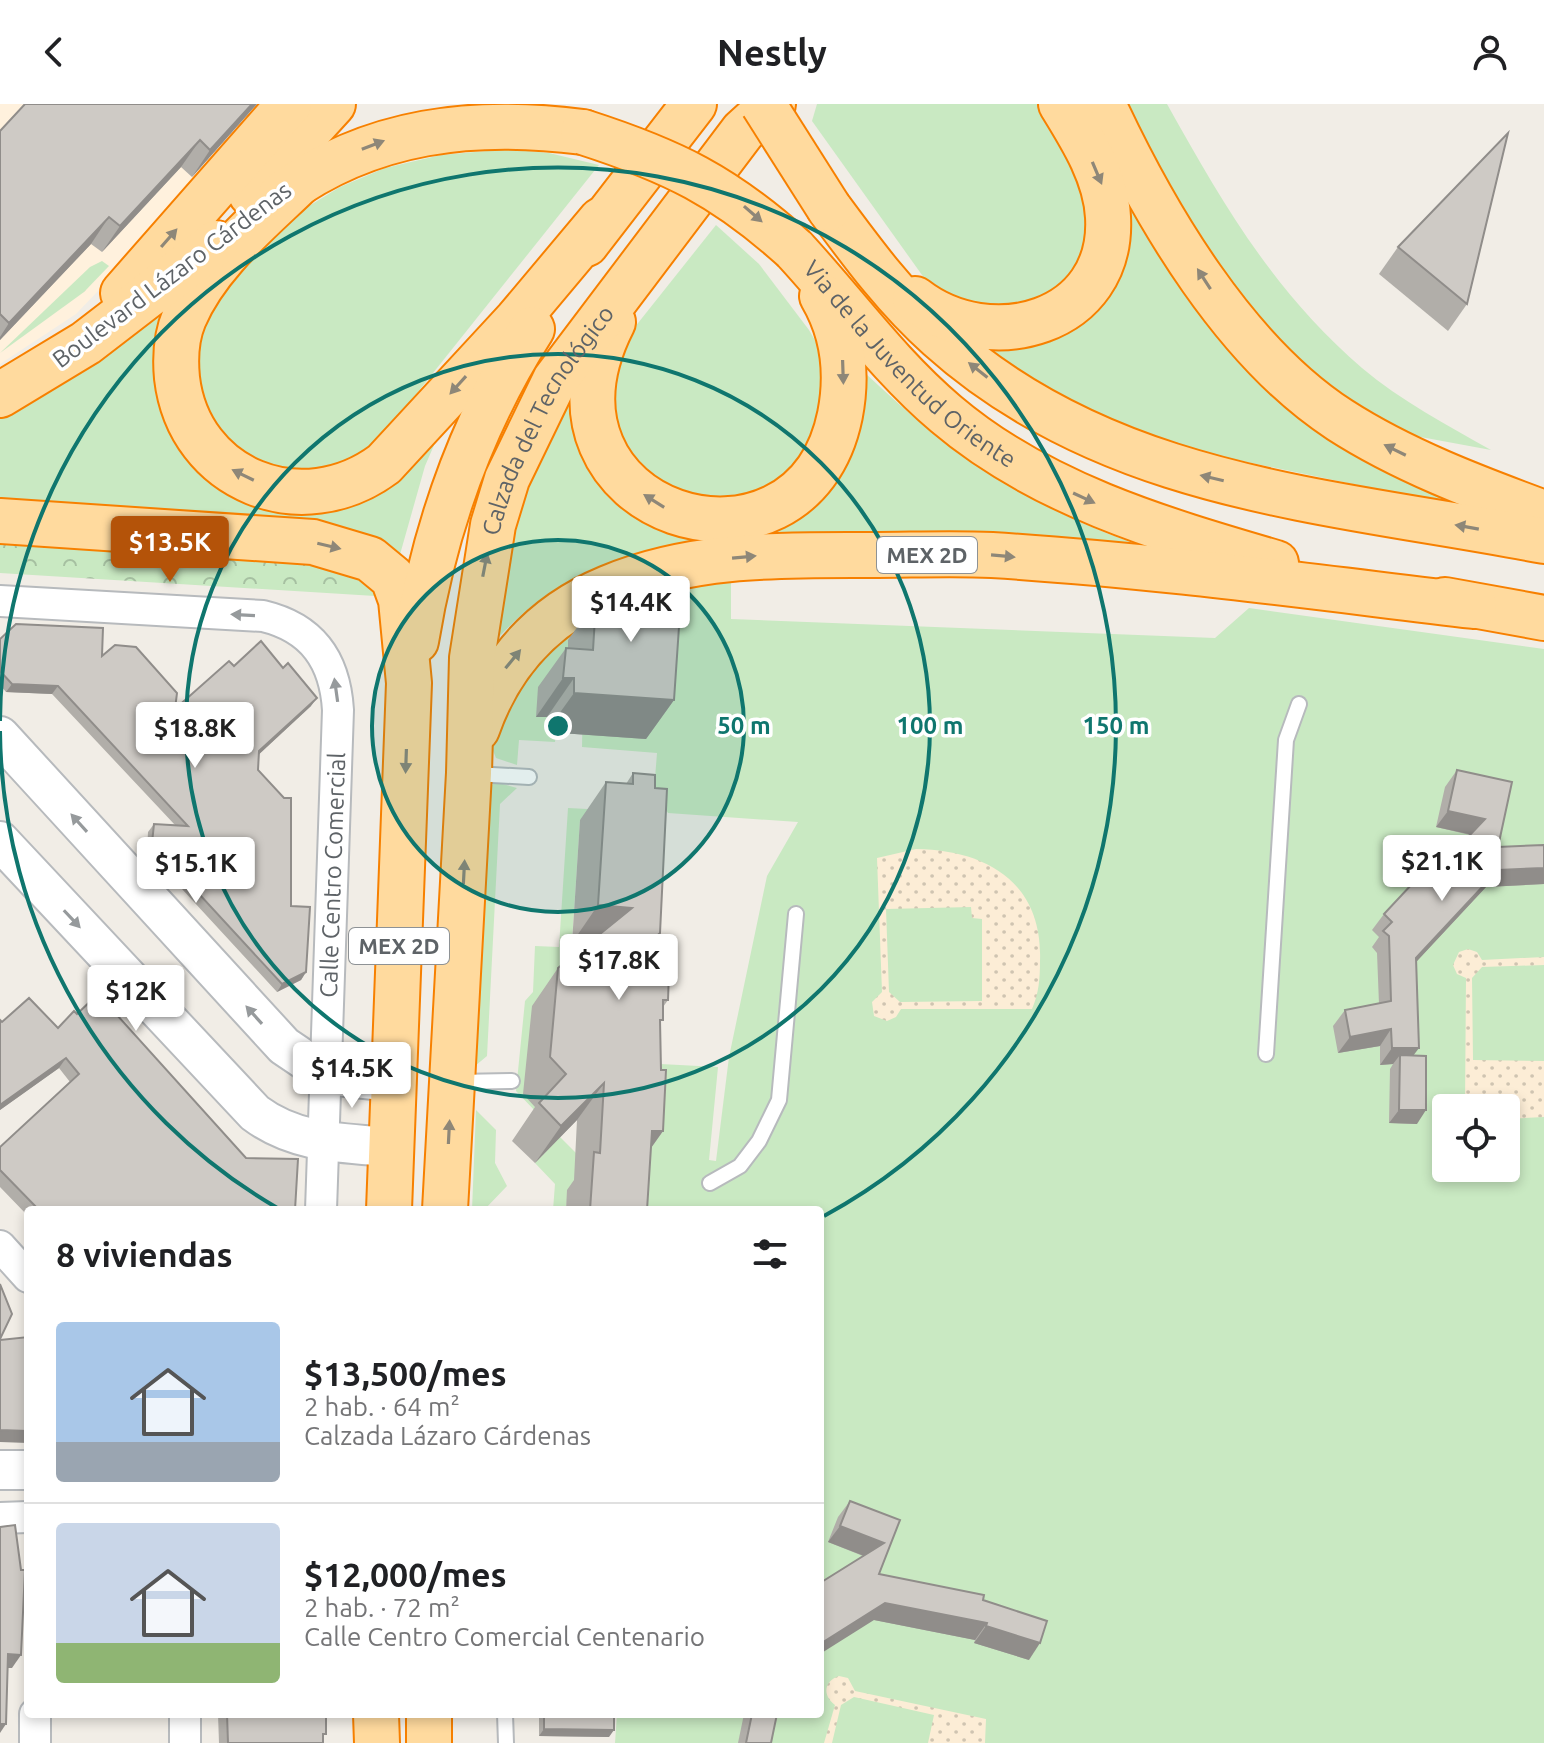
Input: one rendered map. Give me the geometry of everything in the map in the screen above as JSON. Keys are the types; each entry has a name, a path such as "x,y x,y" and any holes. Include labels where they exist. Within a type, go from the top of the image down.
{"highway":[{"path":"86,343 142,268 289,104"},
{"path":"172,277 333,104"},
{"name":"MEX 2D","path":"389,1206 409,683 437,546 469,451 524,341 601,220 694,104"},
{"path":"829,208 902,289 934,311 960,322 992,327 1024,326 1053,317 1090,284 1108,235 1102,183 1061,104"},
{"path":"1103,104 1164,217 1222,306 1258,349 1299,389 1340,420 1387,446 1544,513"},
{"name":"Via de la Juventud Oriente","path":"760,113 903,303 960,355 1022,401 1103,443 1183,471 1294,496 1544,541"},
{"name":"Calzada del Tecnológico","path":"469,764 472,658 481,587 493,525 507,479 561,369 760,113"},
{"name":"Via de la Juventud Oriente","path":"303,179 340,158 387,140 441,129 493,125 583,132 641,151 743,204 794,249 904,374 946,415 1026,470 1111,510 1283,565 1544,618"},
{"path":"303,179 205,280 184,319 175,355 184,413 213,459 272,488 304,493 331,491 365,478 384,464 517,320 601,220"},
{"name":"Boulevard Lázaro Cárdenas","path":"0,395 86,343 303,179"},
{"path":"682,212 599,348 592,377 591,408 598,439 609,465 643,495 679,514 716,519 764,512 782,505 810,482 829,455 844,386 841,346 827,305 794,249"},
{"path":"0,521 313,542 370,559 393,578 401,600 409,683"},
{"name":"MEX 2D","path":"445,1206 469,764 485,705 507,665 535,633 608,588 705,561 767,555 989,555 1474,606"},
{"path":"376,1718 377,1743"},
{"path":"429,1718 429,1743"}],"street":[{"name":"Calle Centro Comercial","path":"0,601 263,616 297,628 314,642 328,661 336,682 338,710 321,1206"},
{"path":"0,736 266,1028 298,1057 327,1075 393,1082"},
{"path":"0,841 255,1113 284,1131 323,1141 390,1147"},
{"path":"0,1246 24,1273"},
{"path":"0,1470 24,1470"},
{"path":"0,1518 24,1517"},
{"path":"35,1718 35,1743"},
{"path":"185,1718 185,1743"}],"lane":[{"path":"1266,1054 1286,740 1299,704"},
{"path":"469,764 529,777"},
{"path":"710,1183 740,1166 759,1141 779,1100 796,914"},
{"path":"452,1082 512,1081"},
{"path":"505,1718 506,1743"}],"shaded area":[{"path":"0,104 277,104 76,314 0,364"}],"green space":[{"path":"817,104 1041,104 1093,205 1088,253 1052,299 970,310 927,282 812,121"},
{"path":"1123,104 1167,104 1252,245 1330,339 1392,391 1491,450 1399,433 1320,384 1234,291 1186,217"},
{"path":"509,149 549,153 599,165 378,442 344,470 263,472 205,424 191,337 204,307 291,217 340,187 385,168 441,155"},
{"path":"1113,177 1199,294 1496,514 1180,448 1073,408 968,339 1058,328"},
{"path":"716,225 759,264 809,330 823,354 825,408 793,474 746,501 652,487 612,423 615,352"},
{"path":"102,261 109,266 84,292 0,353 90,267"},
{"path":"169,306 235,492 438,436 425,466 399,558 0,503 0,417"},
{"path":"858,366 930,430 1003,482 1083,523 1174,556 639,557 576,577 526,610 494,642 510,546 526,491 578,372 606,485 794,513"},
{"path":"0,538 284,551 364,578 375,596 0,573"},
{"path":"731,580 731,619 1215,638 1249,608 1544,649 1544,1743 615,1743 617,1718 824,1718 824,1206 612,1206 568,1190 566,1206 553,1206 555,1184 535,1163 560,1137 589,1166 641,1063 718,1067 709,1160 716,1161 729,1057 767,876 798,822 668,813 654,791 657,753 582,747 584,639 569,638 565,689 547,717 546,731 556,732 555,742 519,740 517,765 496,758 492,748 504,707 538,656 601,610 674,583"},
{"path":"495,782 517,788 500,804 487,1056 475,1066 490,787"},
{"path":"568,808 607,810 580,820 572,942 598,945 538,1114 516,1091 525,1001 533,992 535,946 559,947"},
{"path":"476,1110 496,1130 495,1163 507,1186 488,1206 472,1206"}],"sand":[{"path":"916,849 942,851 987,864 1006,876 1021,892 1032,911 1038,934 1039,979 1032,1009 901,1009 896,1017 887,1021 874,1016 872,1002 882,992 877,858","holes":["971,907 972,918 982,919 982,1001 900,1002 889,992 886,909"]},
{"path":"1468,949 1477,952 1482,960 1544,957 1544,965 1482,967 1472,978 1473,1060 1544,1061 1544,1117 1520,1118 1520,1094 1465,1094 1466,978 1457,974 1453,965 1459,952"},
{"path":"839,1676 848,1678 855,1691 986,1719 985,1743 928,1743 934,1715 854,1697 841,1705 832,1743 824,1743 835,1705 826,1689 830,1681"}],"building":[{"path":"25,104 252,104 210,150 200,140 120,226 109,217 9,323 0,314 0,131"},
{"path":"1508,133 1467,304 1398,247"},
{"path":"629,580 682,583 674,700 574,693 574,678 563,678 566,648 593,650 596,601 611,600 612,590"},
{"path":"16,624 103,628 102,656 115,645 136,647 177,693 175,709 229,661 234,666 261,641 283,668 288,663 317,698 259,751 258,770 284,798 291,798 291,906 310,907 306,972 282,984 152,843 154,824 188,826 58,686 12,684 0,671 0,639"},
{"path":"1457,770 1512,782 1498,847 1544,845 1544,868 1498,870 1416,958 1419,1048 1392,1048 1391,1029 1350,1037 1345,1010 1391,1001 1389,936 1383,931 1392,922 1384,914 1441,853 1447,859 1485,819 1448,811"},
{"path":"633,773 655,775 655,788 667,789 660,933 650,942 656,949 651,953 669,972 668,1000 663,1000 663,1020 660,1020 661,1070 666,1070 663,1131 652,1131 647,1206 590,1206 594,1152 600,1153 604,1083 561,1126 539,1103 566,1074 550,1057 558,968 632,908 598,905 606,782 633,784"},
{"path":"98,994 246,1158 298,1159 295,1206 35,1206 0,1170 0,1147 79,1074 66,1058 0,1105 0,1020 2,1022 29,998 58,1028 74,1011 77,1014"},
{"path":"1400,1055 1426,1056 1426,1110 1399,1110"},
{"path":"0,1284 12,1314 0,1339"},
{"path":"24,1337 24,1431 0,1430 0,1340"},
{"path":"850,1501 900,1520 879,1574 984,1595 983,1600 1047,1621 1040,1643 986,1626 987,1623 885,1603 824,1641 824,1580 884,1543 840,1526"},
{"path":"15,1525 21,1570 24,1570 21,1655 8,1654 6,1724 0,1724 0,1527"},
{"path":"227,1718 326,1718 323,1743 228,1743"},
{"path":"544,1718 614,1718 614,1730 544,1729"},
{"path":"751,1718 776,1718 771,1743 746,1743"}]}
